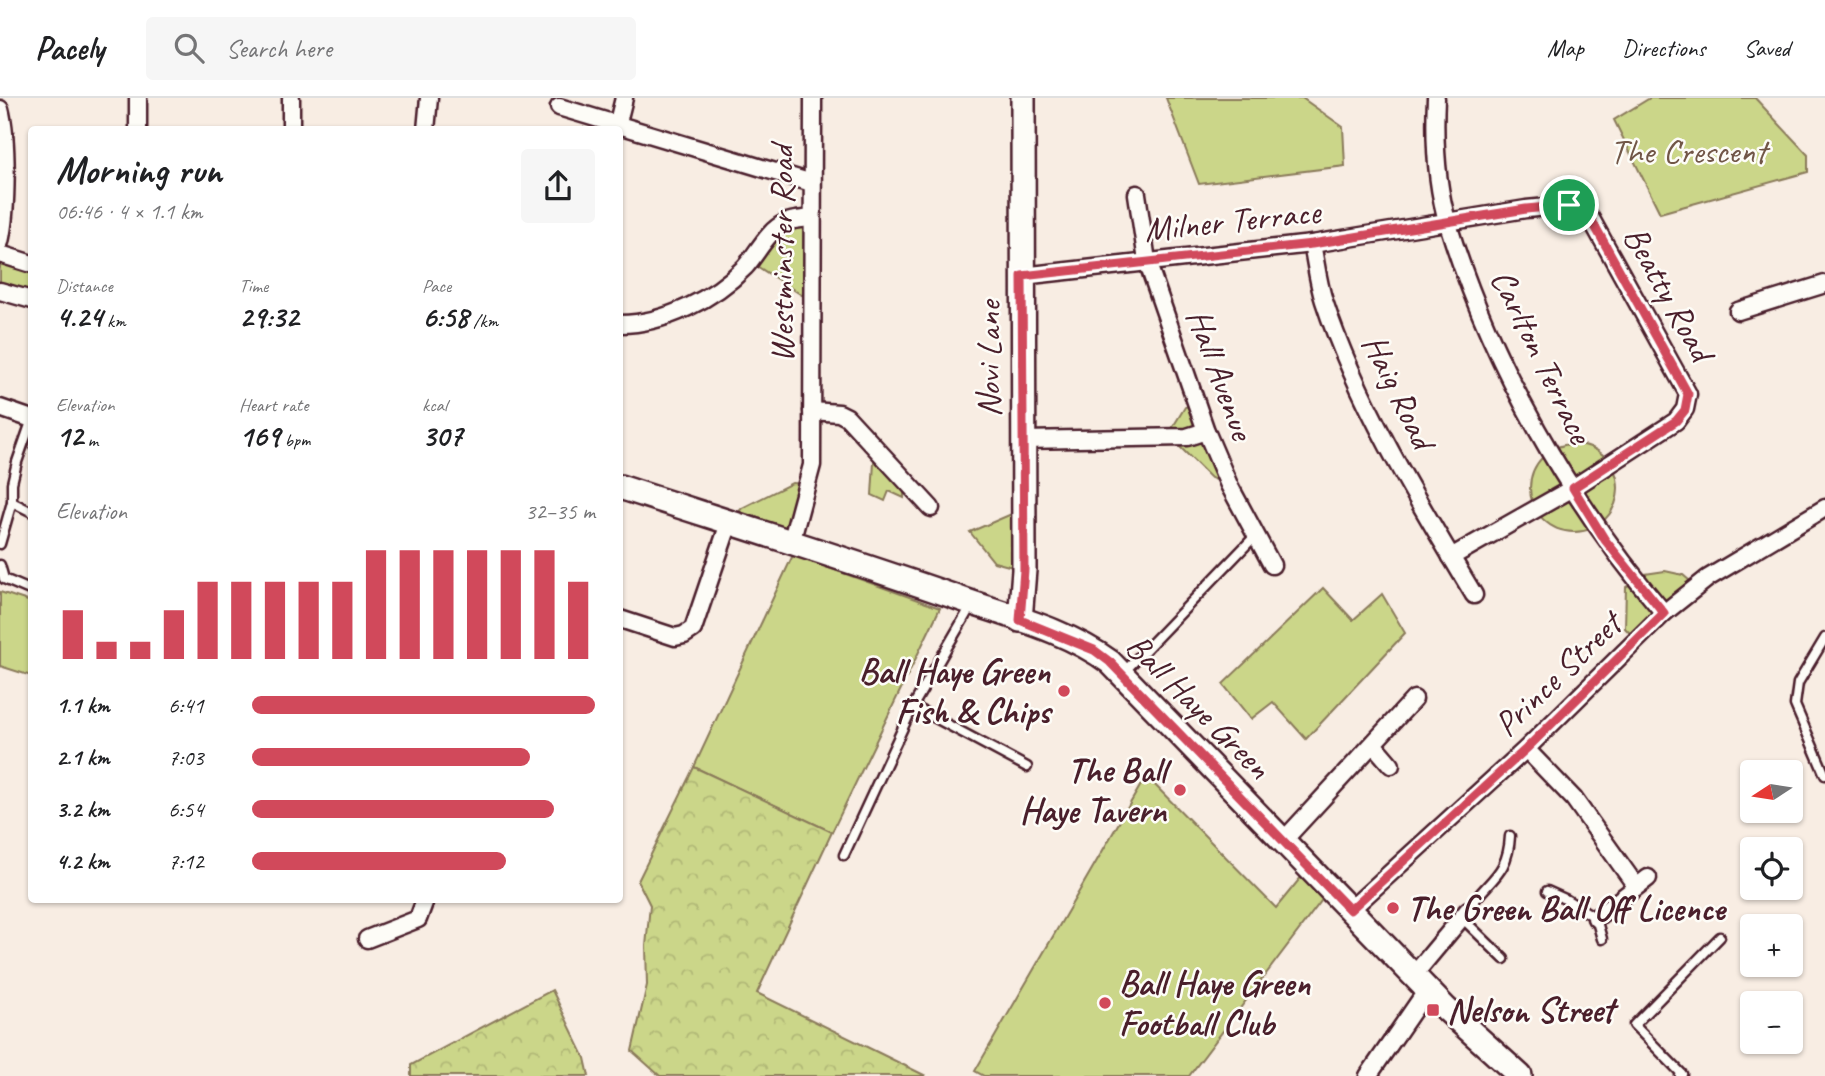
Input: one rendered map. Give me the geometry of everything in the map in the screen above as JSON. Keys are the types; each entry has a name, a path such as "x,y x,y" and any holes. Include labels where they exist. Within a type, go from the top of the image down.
{"street":[{"path":"138,98 138,126"},
{"path":"291,98 292,126"},
{"path":"426,126 429,98"},
{"path":"617,126 624,98"},
{"name":"Westminster Road","path":"791,543 812,465 813,98"},
{"name":"Novi Lane","path":"1020,620 1024,570 1023,98"},
{"name":"Carlton Terrace","path":"1436,98 1434,134 1448,223 1476,299 1507,370 1605,540 1664,613"},
{"path":"559,107 614,126"},
{"path":"0,109 4,145 4,227 0,242"},
{"path":"623,129 812,183"},
{"name":"Hall Avenue","path":"1137,194 1147,261 1206,431 1229,485 1272,565"},
{"name":"Beatty Road","path":"1448,223 1536,208 1569,205 1583,210 1591,219 1688,394 1685,410 1676,421 1573,488"},
{"path":"623,324 658,318 701,302 743,268 785,223 812,218"},
{"name":"Milner Terrace","path":"1022,276 1312,244 1448,223"},
{"name":"Haig Road","path":"1312,244 1323,299 1356,382 1474,595"},
{"path":"0,254 28,263"},
{"path":"1738,311 1825,285"},
{"path":"0,291 28,299"},
{"path":"0,408 28,418"},
{"name":"Westminster Road","path":"812,411 839,413 847,417 931,508"},
{"path":"1023,440 1187,437 1206,431"},
{"name":"Ball Haye Green","path":"623,488 973,603 1094,650 1122,675 1420,983 1520,1076"},
{"path":"1451,557 1573,488"},
{"name":"Prince Street","path":"1350,910 1526,749 1664,613 1708,578 1825,508"},
{"path":"623,620 675,638 693,629 729,523"},
{"path":"1283,841 1414,699"},
{"path":"1373,744 1391,765"},
{"path":"1526,749 1574,799 1642,882 1596,918"},
{"path":"368,939 418,919 424,903"},
{"path":"1368,1076 1420,983 1465,914"}],"lane":[{"path":"0,544 12,502 12,483 17,462 28,430"},
{"path":"12,502 28,510"},
{"path":"1122,675 1255,536"},
{"path":"0,565 4,579 28,589"},
{"path":"844,855 913,706 973,603"},
{"path":"1825,638 1798,683 1795,705 1825,775"},
{"path":"913,706 1027,767"},
{"path":"1504,960 1465,914 1503,870 1510,852 1510,836"},
{"path":"1547,891 1596,918 1602,939"},
{"path":"1680,1076 1682,1074 1634,1025 1720,937"}],"green space":[{"path":"1166,98 1302,98 1343,127 1345,166 1199,184"},
{"name":"The Crescent","path":"1650,98 1755,98 1808,155 1808,172 1660,213 1614,120"},
{"path":"812,218 811,301 749,261 771,235"},
{"path":"0,254 28,263 28,299 0,290"},
{"path":"1197,404 1229,485 1211,478 1171,438 1171,430 1185,407"},
{"path":"1574,444 1591,448 1605,457 1614,471 1618,488 1614,505 1605,519 1591,528 1574,532 1557,528 1543,519 1534,505 1530,488 1534,471 1543,457 1557,448"},
{"path":"875,446 910,484 904,490 904,498 889,491 885,501 872,495"},
{"path":"792,483 807,484 791,543 729,523 742,508"},
{"path":"1023,509 1024,570 994,562 970,532"},
{"path":"793,555 940,608 832,832 694,767"},
{"path":"1665,571 1683,575 1697,587 1637,641 1625,628 1626,587 1645,574"},
{"path":"1323,588 1353,620 1382,594 1405,633 1306,739 1273,702 1251,719 1223,684"},
{"path":"0,592 28,601 28,675 0,666"},
{"path":"694,767 832,832 757,993 926,1076 660,1076 632,1051 647,985 646,946 650,905 638,881"},
{"name":"Ball Haye Green Football Club","path":"1146,776 1276,908 1302,876 1324,897 1189,1076 984,1076 975,1071"},
{"path":"552,990 585,1058 589,1076 411,1076 411,1065"}],"place":[{"name":"Ball Haye Green Fish & Chips","path":"1064,691"},
{"name":"The Ball Haye Tavern","path":"1180,790"},
{"name":"The Green Ball Off Licence","path":"1393,908"},
{"name":"Ball Haye Green Football Club","path":"1105,1003"},
{"name":"Nelson Street","path":"1433,1010"}],"route":[{"path":"1569,205 1583,210 1591,219 1688,394 1685,410 1676,421 1573,488 1605,540 1664,613 1526,749 1350,910 1110,662 1094,650 1020,620 1024,570 1022,276 1312,244 1526,209 1569,205"}]}
